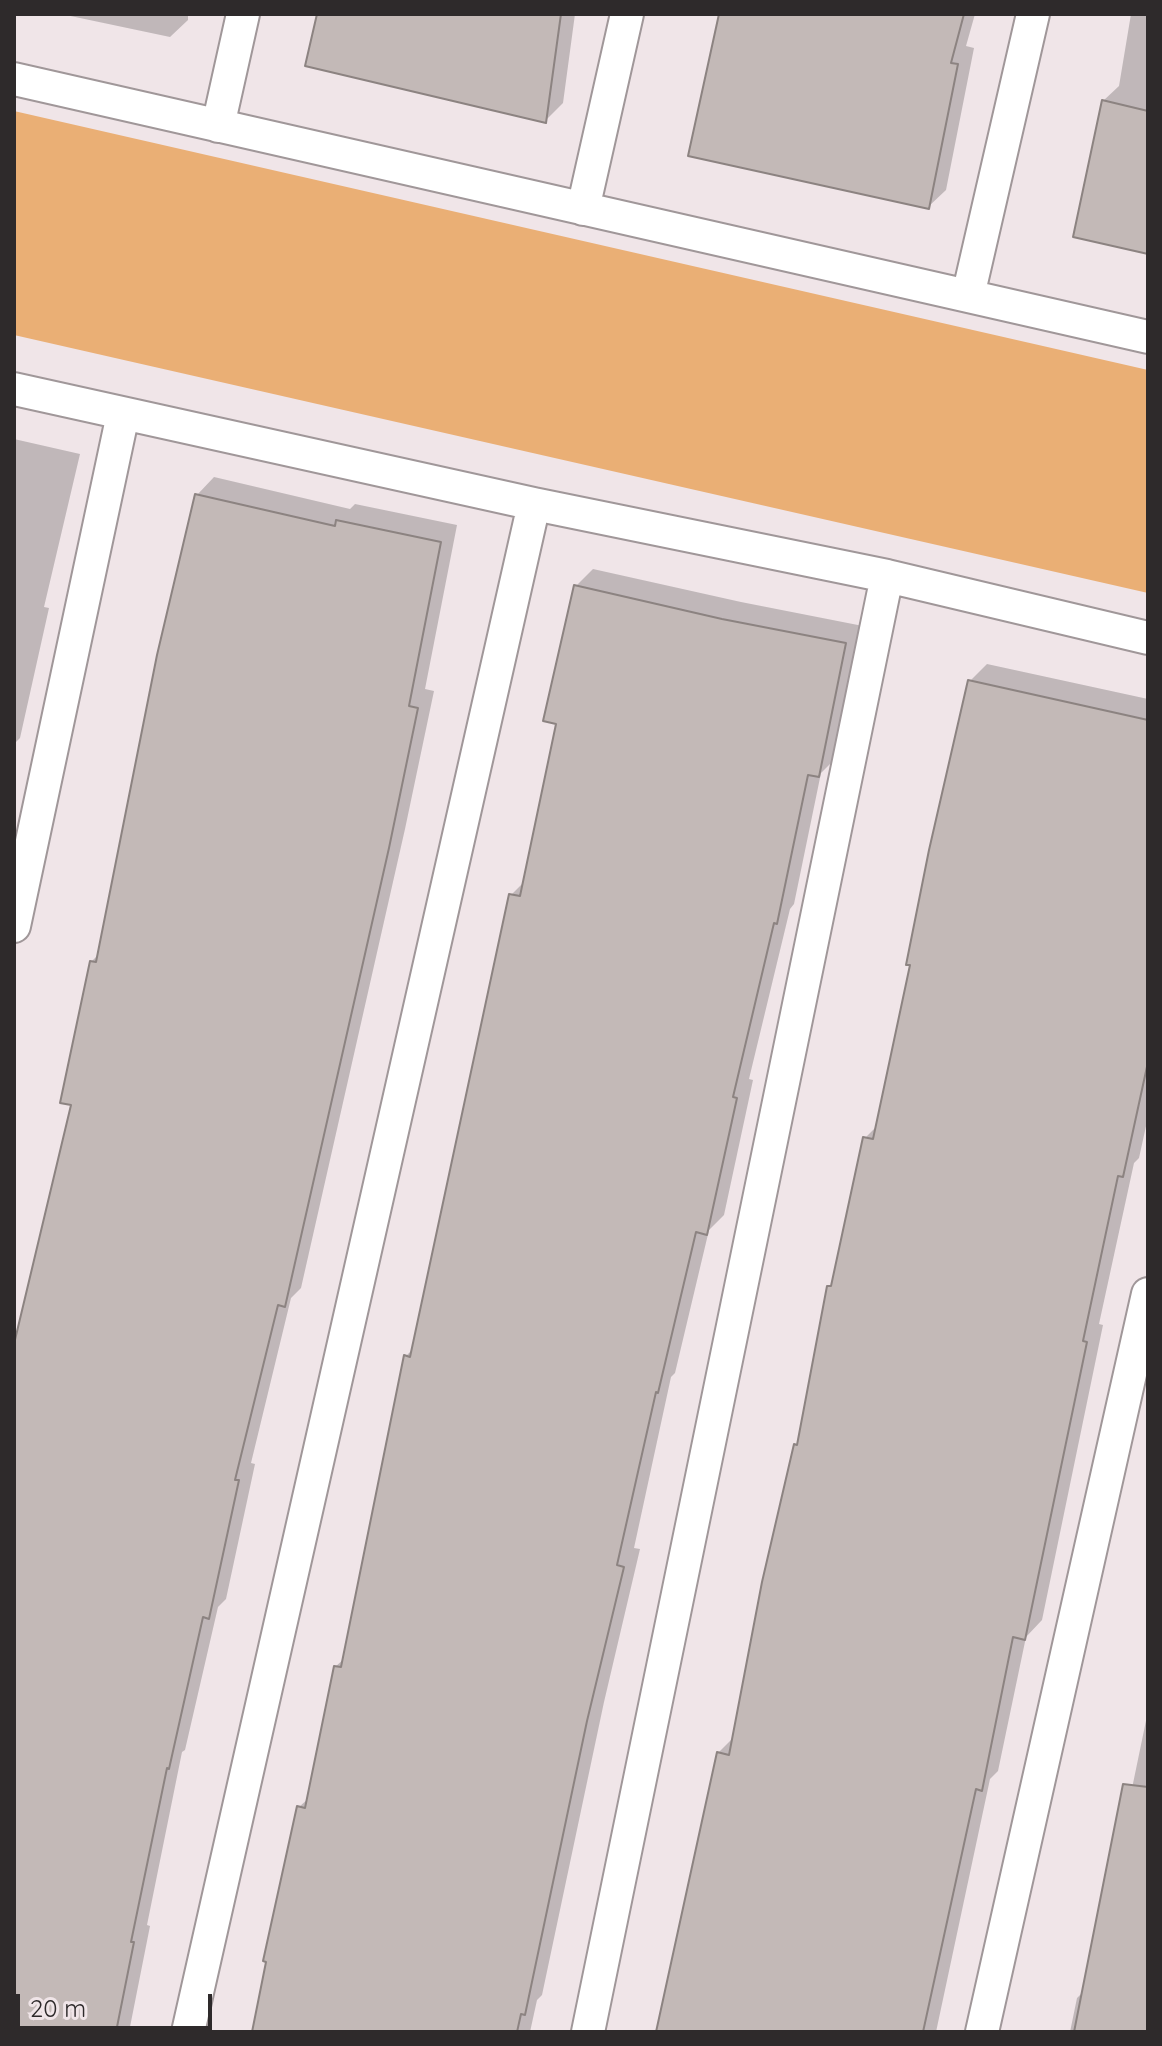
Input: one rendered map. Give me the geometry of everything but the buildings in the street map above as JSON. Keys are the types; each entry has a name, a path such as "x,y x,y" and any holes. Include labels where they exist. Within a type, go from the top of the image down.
{"lane":[{"path":"218,126 243,14"},
{"path":"583,209 627,14"},
{"path":"968,296 1033,14"},
{"path":"14,79 1148,337"},
{"path":"14,389 534,504 887,576 1148,638"},
{"path":"14,926 123,414"},
{"path":"188,2032 534,504"},
{"path":"588,2032 887,576"},
{"path":"982,2032 1148,1294"}],"shaded area":[{"path":"14,111 1148,370 1148,593 14,335"}]}
